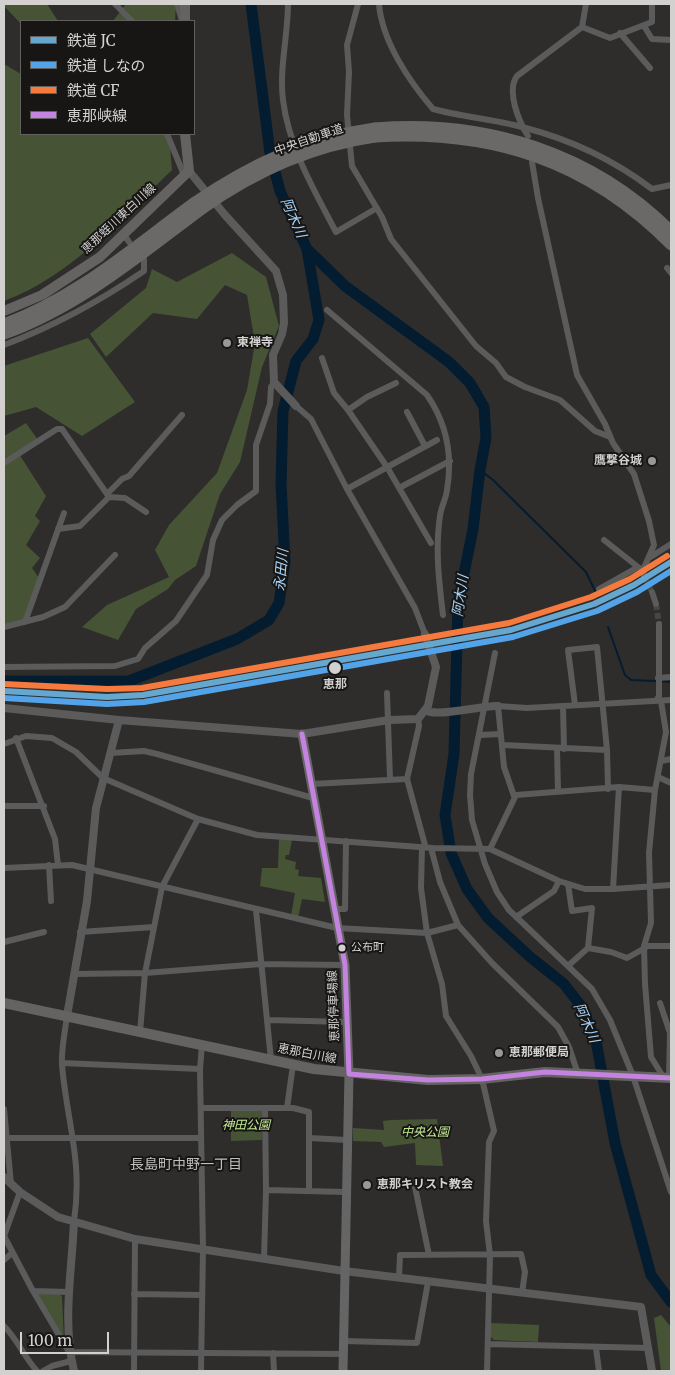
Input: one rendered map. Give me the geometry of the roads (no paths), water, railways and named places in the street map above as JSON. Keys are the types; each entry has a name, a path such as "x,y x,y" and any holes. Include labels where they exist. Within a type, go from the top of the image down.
{"highway":[{"name":"中央自動車道","path":"4,334 40,319 82,297 108,280 228,180 282,152 329,136 375,132 408,125 458,128 497,135 535,145 592,171 614,184 637,200 671,231"},
{"name":"中央自動車道","path":"375,132 462,138 502,146 539,157 578,175 610,194 636,212 671,245"},
{"name":"中央自動車道","path":"4,324 36,311 83,286 198,205"}],"main road":[{"path":"184,20 185,4"},
{"path":"185,135 187,173"},
{"name":"恵那蛭川東白川線","path":"4,311 42,295 66,281 126,238 187,173"},
{"name":"恵那停車場線","path":"302,734 345,965 349,1074 343,1371"},
{"name":"恵那白川線","path":"4,1002 271,1060 349,1074 428,1080 482,1079 546,1072 668,1078"}],"street":[{"path":"115,4 131,20"},
{"path":"177,4 184,20"},
{"path":"288,4 283,99 291,137 300,162 336,232 377,208"},
{"path":"358,4 346,45 349,72 346,115 352,166 377,208 397,248 476,346 496,363 506,377 525,387 560,400 595,431 610,437"},
{"path":"379,4 382,22 403,68 433,109 522,127 592,152 638,178 652,189 671,185"},
{"path":"528,136 522,127 512,90 513,82 582,27 586,4"},
{"path":"582,27 610,38 652,22 652,4"},
{"path":"644,26 652,39 671,40"},
{"path":"620,33 650,68"},
{"path":"168,135 187,173 276,271 281,282 284,323 282,334 273,355 277,385 311,419 347,489 415,608 436,667 428,706 418,719 419,726 407,779 425,844 422,847 421,888 427,933 442,984 446,1016 471,1056 482,1079 494,1131 489,1142 486,1221 490,1255 488,1371"},
{"path":"532,162 575,368 610,437 632,470 641,494 654,545 642,571 599,589"},
{"path":"4,345 73,315 121,286 144,271 144,259"},
{"path":"328,310 427,395 438,411 447,436 450,461 447,490 440,514 438,552 443,615"},
{"path":"322,358 334,393 387,467 431,544"},
{"path":"348,410 367,397 396,382"},
{"path":"4,667 115,666 138,659 145,648 176,621 207,575 213,540 222,520 237,505 256,491 256,445 270,404 271,387 277,385"},
{"path":"407,412 425,446"},
{"path":"58,529 80,526 122,478 129,476 152,447 182,415"},
{"path":"4,463 57,430 62,429 87,468 109,495 125,498 146,512"},
{"path":"347,489 437,440"},
{"path":"399,488 450,461"},
{"path":"25,622 64,513"},
{"path":"604,540 642,571"},
{"path":"649,558 671,544"},
{"path":"4,627 43,617 65,607 115,555"},
{"path":"652,592 656,604"},
{"path":"659,624 659,701 666,732 655,790 649,853 651,924 645,947 644,984 650,1057 668,1078"},
{"path":"575,705 568,650 597,647 607,750 608,789"},
{"path":"495,653 471,774 470,795 472,820 485,864 497,892 516,917 569,965 592,989 610,1020 633,1076 671,1192"},
{"path":"658,681 671,677"},
{"path":"387,693 390,779"},
{"path":"425,710 429,714 484,705 528,708 671,700"},
{"path":"490,848 514,796 504,767 498,706"},
{"path":"558,792 563,706"},
{"path":"4,708 119,720 302,734 389,720 418,719"},
{"path":"69,1352 68,1292 78,1180 74,1138 62,1063 67,1016 90,871 94,826 119,720"},
{"path":"480,734 500,734"},
{"path":"4,744 16,738 34,736 52,738 76,752 104,778 198,819 257,836 432,848 490,848 559,881 584,889 613,889 671,884"},
{"path":"16,738 44,806 54,839 58,865"},
{"path":"503,746 607,750"},
{"path":"111,753 144,751 313,798"},
{"path":"661,761 671,759"},
{"path":"658,777 671,783"},
{"path":"312,784 407,779"},
{"path":"514,796 620,787 655,790"},
{"path":"613,889 620,787"},
{"path":"4,806 44,806"},
{"path":"140,1032 145,973 162,887 198,819"},
{"path":"334,909 345,909 346,841"},
{"path":"432,848 440,882 458,925 492,963 558,1027 569,1047 578,1074"},
{"path":"49,865 51,901"},
{"path":"4,868 72,865 90,871 337,928 427,933 458,925"},
{"path":"516,917 554,891 559,881"},
{"path":"568,884 572,911 592,908 588,948 569,965"},
{"path":"256,910 271,1060"},
{"path":"80,932 154,927"},
{"path":"4,942 44,932"},
{"path":"588,948 611,952 627,958 645,947 671,946"},
{"path":"74,974 145,973 262,964 345,965"},
{"path":"660,1003 670,1033 668,1078"},
{"path":"268,1020 346,1022"},
{"path":"201,1371 203,1250 200,1069 202,1045"},
{"path":"62,1063 200,1069"},
{"path":"287,1108 293,1064"},
{"path":"202,1108 287,1108 309,1112 310,1191"},
{"path":"264,1259 266,1190 265,1108"},
{"path":"4,1109 11,1184"},
{"path":"6,1138 201,1138"},
{"path":"309,1138 347,1140"},
{"path":"4,1177 20,1192 58,1217 135,1239 344,1271 641,1307 652,1371"},
{"path":"414,1182 428,1255"},
{"path":"266,1190 346,1192"},
{"path":"20,1192 4,1236 69,1352 74,1371"},
{"path":"134,1371 135,1239"},
{"path":"4,1260 12,1253"},
{"path":"399,1277 400,1255 521,1254 525,1272 522,1293"},
{"path":"344,1341 417,1343 428,1282"},
{"path":"33,1290 68,1292"},
{"path":"134,1294 201,1295"},
{"path":"4,1326 16,1338 30,1364 37,1371"},
{"path":"488,1344 649,1348"},
{"path":"596,1348 599,1371"},
{"path":"69,1352 344,1354"},
{"path":"274,1353 274,1371"},
{"path":"43,1371 52,1366 72,1361"}],"waterway":[{"name":"阿木川","path":"251,4 270,153 280,191 307,249 345,286 449,362 470,383 484,407 486,438 473,529 458,603 454,754 445,815 451,853 467,889 488,918 529,956 564,984 581,1006 596,1041 615,1143 651,1275 671,1302"},
{"name":"永田川","path":"4,681 129,681 237,639 269,620 279,603 285,562 281,484 283,411 296,361 313,339 319,320 307,249"},
{"path":"480,470 493,480 586,572 598,597"},
{"path":"608,627 625,675 631,680 656,681"},
{"path":"661,681 671,682"}],"tunnel":[{"path":"644,577 652,592"},
{"path":"656,604 659,624"}],"rail line":[{"name":"CF","path":"4,684 107,689 142,688 509,623 591,597 630,579 667,556"},
{"name":"JC","path":"4,691 107,697 143,695 511,630 594,604 634,585 671,562"},
{"name":"しなの","path":"4,698 107,704 144,702 513,637 597,611 637,592 671,571"}],"place":[{"name":"東禅寺","path":"227,343"},
{"name":"鷹撃谷城","path":"652,461"},
{"name":"恵那","path":"335,668"},
{"name":"公布町","path":"342,948"},
{"name":"恵那郵便局","path":"499,1053"},
{"name":"恵那キリスト教会","path":"367,1185"}],"district":[{"name":"長島町中野一丁目","path":"186,1165"}],"park label":[{"name":"神田公園","path":"246,1126"},
{"name":"中央公園","path":"425,1133"}]}
